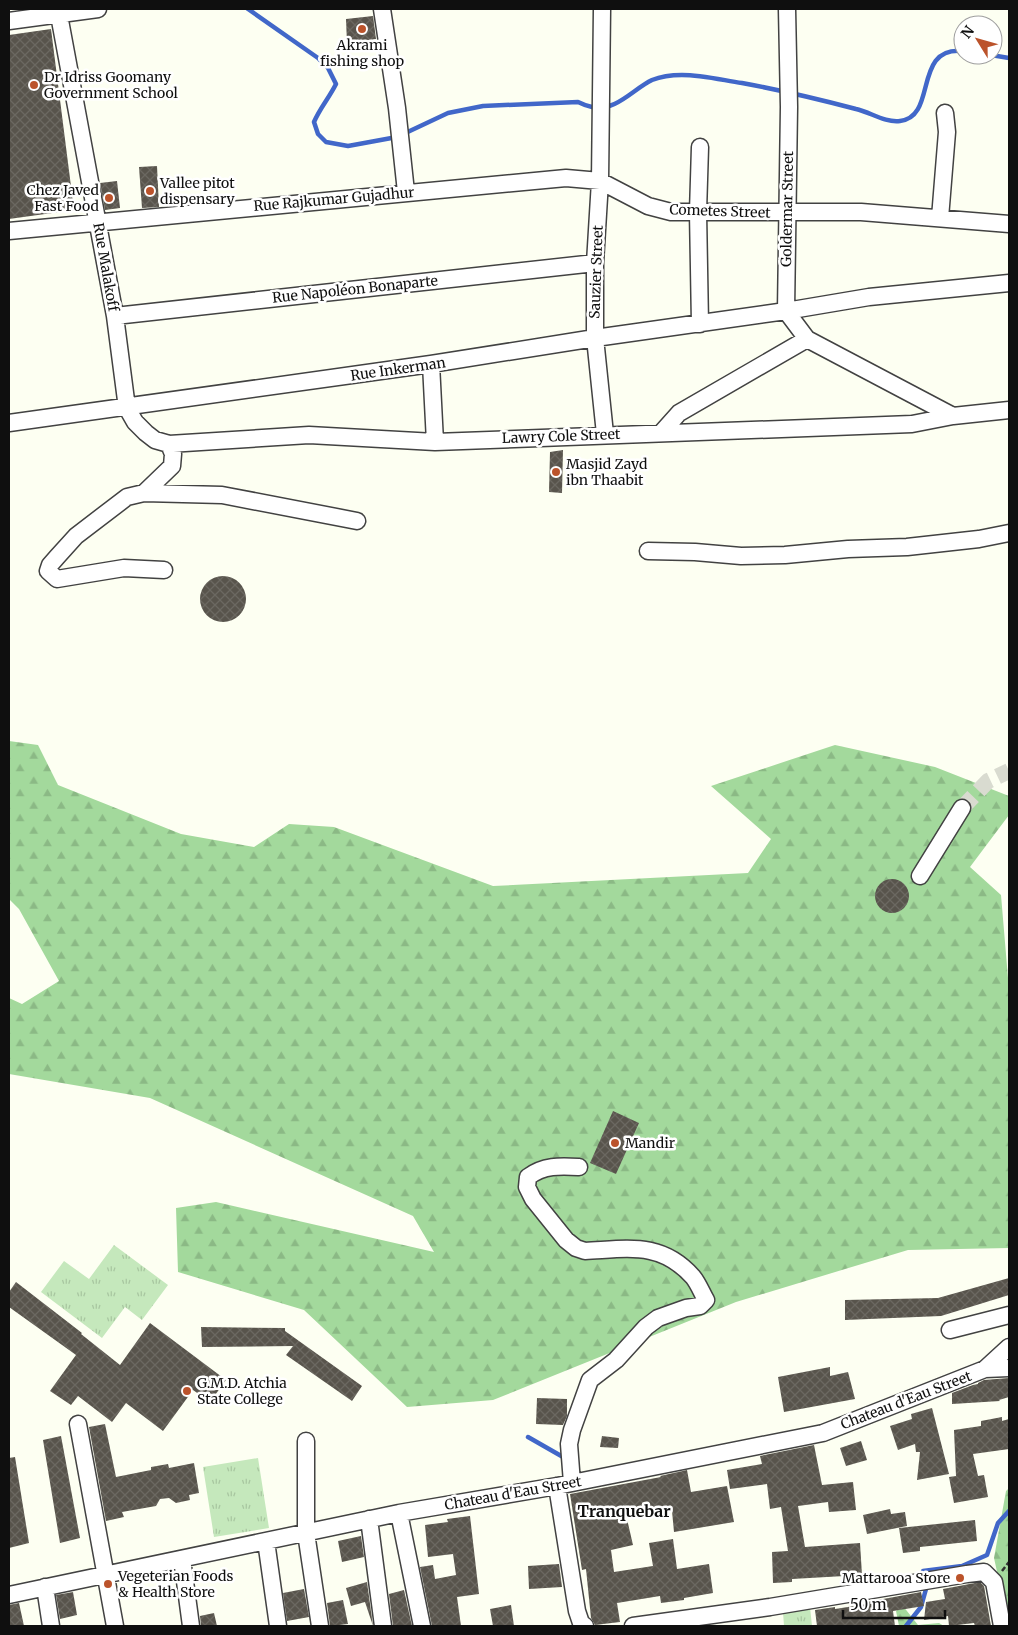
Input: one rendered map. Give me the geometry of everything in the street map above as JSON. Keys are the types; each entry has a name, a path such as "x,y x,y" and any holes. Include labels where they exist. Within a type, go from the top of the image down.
{"street":[{"path":"9,21 60,12 98,9"},
{"path":"382,9 406,192"},
{"name":"Sauzier Street","path":"602,9 600,181 595,263 594,338 605,434"},
{"name":"Goldermar Street","path":"786,311 789,107 787,9"},
{"name":"Rue Malakoff","path":"60,12 115,316 127,408"},
{"path":"940,218 946,132 945,113"},
{"path":"700,147 698,212 700,324"},
{"name":"Rue Rajkumar Gujadhur","path":"9,231 566,178 600,181"},
{"name":"Cometes Street","path":"600,181 648,206 671,212 861,212 1009,224"},
{"name":"Rue Napoléon Bonaparte","path":"115,316 595,263"},
{"name":"Rue Inkerman","path":"9,423 431,364 869,297 1009,283"},
{"path":"786,311 807,339 952,416"},
{"path":"662,432 679,413 807,339"},
{"path":"431,364 435,442"},
{"name":"Lawry Cole Street","path":"127,408 135,422 146,433 156,440 170,444 309,435 435,442 605,434 912,424 952,416 1009,410"},
{"path":"144,493 172,466 173,454 170,444"},
{"path":"164,570 124,568 57,579 48,571 50,565 76,536 127,498 144,493 222,495 357,521"},
{"path":"648,550 741,556 785,555 848,549 907,547 979,539 1009,533"},
{"path":"920,876 962,808"},
{"path":"579,1167 557,1165 537,1170 528,1177 527,1187 533,1199 566,1240 576,1248 585,1251 645,1249 667,1255 694,1277 706,1300 700,1306 686,1308 658,1318 646,1327 616,1360 590,1380 571,1437 565,1485 577,1611 581,1623 585,1626"},
{"path":"950,1330 1009,1316"},
{"path":"985,1369 1009,1347"},
{"name":"Chateau d'Eau Street","path":"9,1595 399,1513 565,1485 823,1433 985,1369 1009,1368"},
{"path":"78,1424 116,1626"},
{"path":"306,1441 306,1533 320,1626"},
{"path":"399,1513 422,1626"},
{"path":"369,1519 383,1626"},
{"path":"266,1541 278,1626"},
{"path":"182,1559 191,1626"},
{"path":"633,1626 770,1607 984,1572 994,1582 1002,1626"},
{"path":"45,1587 52,1626"}],"green space":[{"path":"9,741 38,745 58,785 181,834 254,847 289,824 334,827 493,886 748,873 771,839 711,786 835,745 935,767 1009,796 1009,815 970,867 1001,895 1009,979 1009,1248 908,1250 736,1302 493,1400 407,1407 304,1310 178,1272 176,1208 216,1202 434,1252 413,1216 150,1098 9,1074 9,998 22,1004 59,981 19,909 9,899"},
{"path":"114,1245 168,1285 142,1320 125,1307 102,1338 41,1292 64,1261 89,1279"},
{"path":"258,1458 269,1528 214,1537 203,1467"},
{"path":"1009,1488 1009,1626 994,1558 1006,1491"},
{"path":"903,1606 918,1625 939,1623 944,1626 899,1626 896,1611"},
{"path":"810,1607 812,1626 784,1626 783,1612"}],"building":[{"name":"Akrami fishing shop","path":"373,16 376,39 347,44 346,19"},
{"name":"Dr Idriss Goomany Government School","path":"51,29 74,210 9,219 9,35"},
{"name":"Vallee pitot dispensary","path":"157,166 159,207 142,208 139,167"},
{"name":"Chez Javed Fast Food","path":"117,181 120,208 105,210 100,183"},
{"name":"Masjid Zayd ibn Thaabit","path":"563,450 562,493 549,492 550,452"},
{"path":"218,576 228,576 242,586 246,599 242,612 236,618 228,622 218,622 204,612 200,604 200,594 210,580"},
{"path":"892,879 904,884 909,896 904,908 892,913 880,908 875,896 880,884"},
{"name":"Mandir","path":"613,1111 639,1123 616,1174 590,1163"},
{"path":"1009,1278 1009,1295 941,1316 845,1320 845,1300 938,1298"},
{"path":"16,1282 120,1365 150,1323 226,1380 210,1402 193,1390 163,1431 126,1403 112,1422 78,1396 71,1405 50,1391 76,1355 9,1307 9,1292"},
{"path":"201,1327 285,1328 285,1331 362,1386 352,1401 286,1355 293,1346 202,1347"},
{"path":"830,1367 830,1376 848,1372 855,1399 784,1412 778,1377"},
{"path":"1009,1378 1009,1397 1000,1401 952,1404 952,1393 984,1380"},
{"path":"537,1398 567,1399 567,1416 563,1425 536,1424"},
{"path":"932,1408 949,1474 917,1480 920,1452 916,1452 915,1444 898,1450 890,1426 912,1419 911,1414"},
{"path":"1002,1417 1002,1421 1009,1419 1009,1449 973,1454 978,1476 984,1475 988,1497 954,1503 949,1477 956,1476 954,1430 981,1426 981,1421"},
{"path":"105,1424 116,1477 151,1470 151,1467 168,1464 169,1468 194,1463 199,1493 189,1495 190,1500 176,1503 169,1498 160,1499 156,1506 122,1512 124,1517 106,1521 89,1427"},
{"path":"61,1436 80,1538 60,1543 43,1440"},
{"path":"602,1436 619,1438 618,1448 600,1447"},
{"path":"861,1441 867,1460 846,1466 840,1448"},
{"path":"814,1445 822,1485 853,1482 856,1510 829,1512 828,1502 798,1506 805,1547 860,1543 862,1575 792,1579 792,1582 773,1583 772,1552 788,1551 781,1507 770,1509 767,1484 730,1489 727,1470 762,1464 760,1456"},
{"path":"15,1457 29,1543 9,1548 9,1458"},
{"path":"687,1470 691,1492 727,1486 734,1522 674,1532 672,1511 627,1519 633,1545 611,1550 614,1572 653,1566 649,1543 673,1539 677,1569 709,1564 713,1593 661,1603 660,1596 617,1603 620,1622 595,1625 591,1618 586,1569 582,1570 570,1494 661,1477"},
{"path":"890,1509 891,1514 905,1512 907,1526 867,1534 863,1515"},
{"path":"470,1516 479,1594 457,1597 461,1626 432,1626 420,1567 433,1565 435,1579 456,1575 453,1554 428,1557 425,1525 448,1522 447,1519"},
{"path":"975,1520 977,1541 920,1547 920,1551 903,1553 899,1528"},
{"path":"361,1536 364,1557 342,1562 338,1541"},
{"path":"559,1564 562,1587 529,1589 528,1566"},
{"path":"367,1582 373,1626 365,1602 351,1606 346,1588"},
{"path":"980,1582 984,1586 991,1626 975,1626 974,1623 949,1626 948,1616 924,1620 926,1602 945,1599 943,1589"},
{"path":"304,1589 309,1617 287,1621 283,1593"},
{"path":"404,1590 412,1626 393,1626 389,1594"},
{"path":"73,1592 77,1615 60,1619 56,1595"},
{"path":"921,1592 924,1606 893,1611 895,1626 817,1626 815,1610 867,1604 867,1602"},
{"path":"343,1600 348,1624 330,1626 327,1603"},
{"path":"19,1603 24,1626 9,1626 9,1605"},
{"path":"511,1605 514,1626 493,1626 490,1609"},
{"path":"214,1613 217,1626 201,1626 200,1616"}],"waterway":[{"path":"248,9 318,58 328,68 336,84 314,122 318,134 326,142 348,146 397,137 448,113 483,106 578,102 601,108 617,103 652,80 674,75 689,75 742,83 861,110 883,119 900,121 912,117 919,108 931,70 937,59 947,52 953,52"},
{"path":"1003,57 1009,58"},
{"path":"528,1437 563,1457 564,1460"},
{"path":"923,1571 962,1566 987,1555 998,1523 1009,1511"},
{"path":"906,1626 921,1607 926,1589"}],"tunnel":[{"path":"962,808 988,781 1009,771"}],"place":[{"name":"Akrami fishing shop","path":"362,29"},
{"name":"Dr Idriss Goomany Government School","path":"34,85"},
{"name":"Vallee pitot dispensary","path":"150,191"},
{"name":"Chez Javed Fast Food","path":"109,198"},
{"name":"Masjid Zayd ibn Thaabit","path":"556,472"},
{"name":"Mandir","path":"615,1143"},
{"name":"G.M.D. Atchia State College","path":"187,1391"},
{"name":"Mattarooa Store","path":"960,1578"},
{"name":"Vegeterian Foods & Health Store","path":"108,1584"}],"district":[{"name":"Tranquebar","path":"624,1511"}]}
